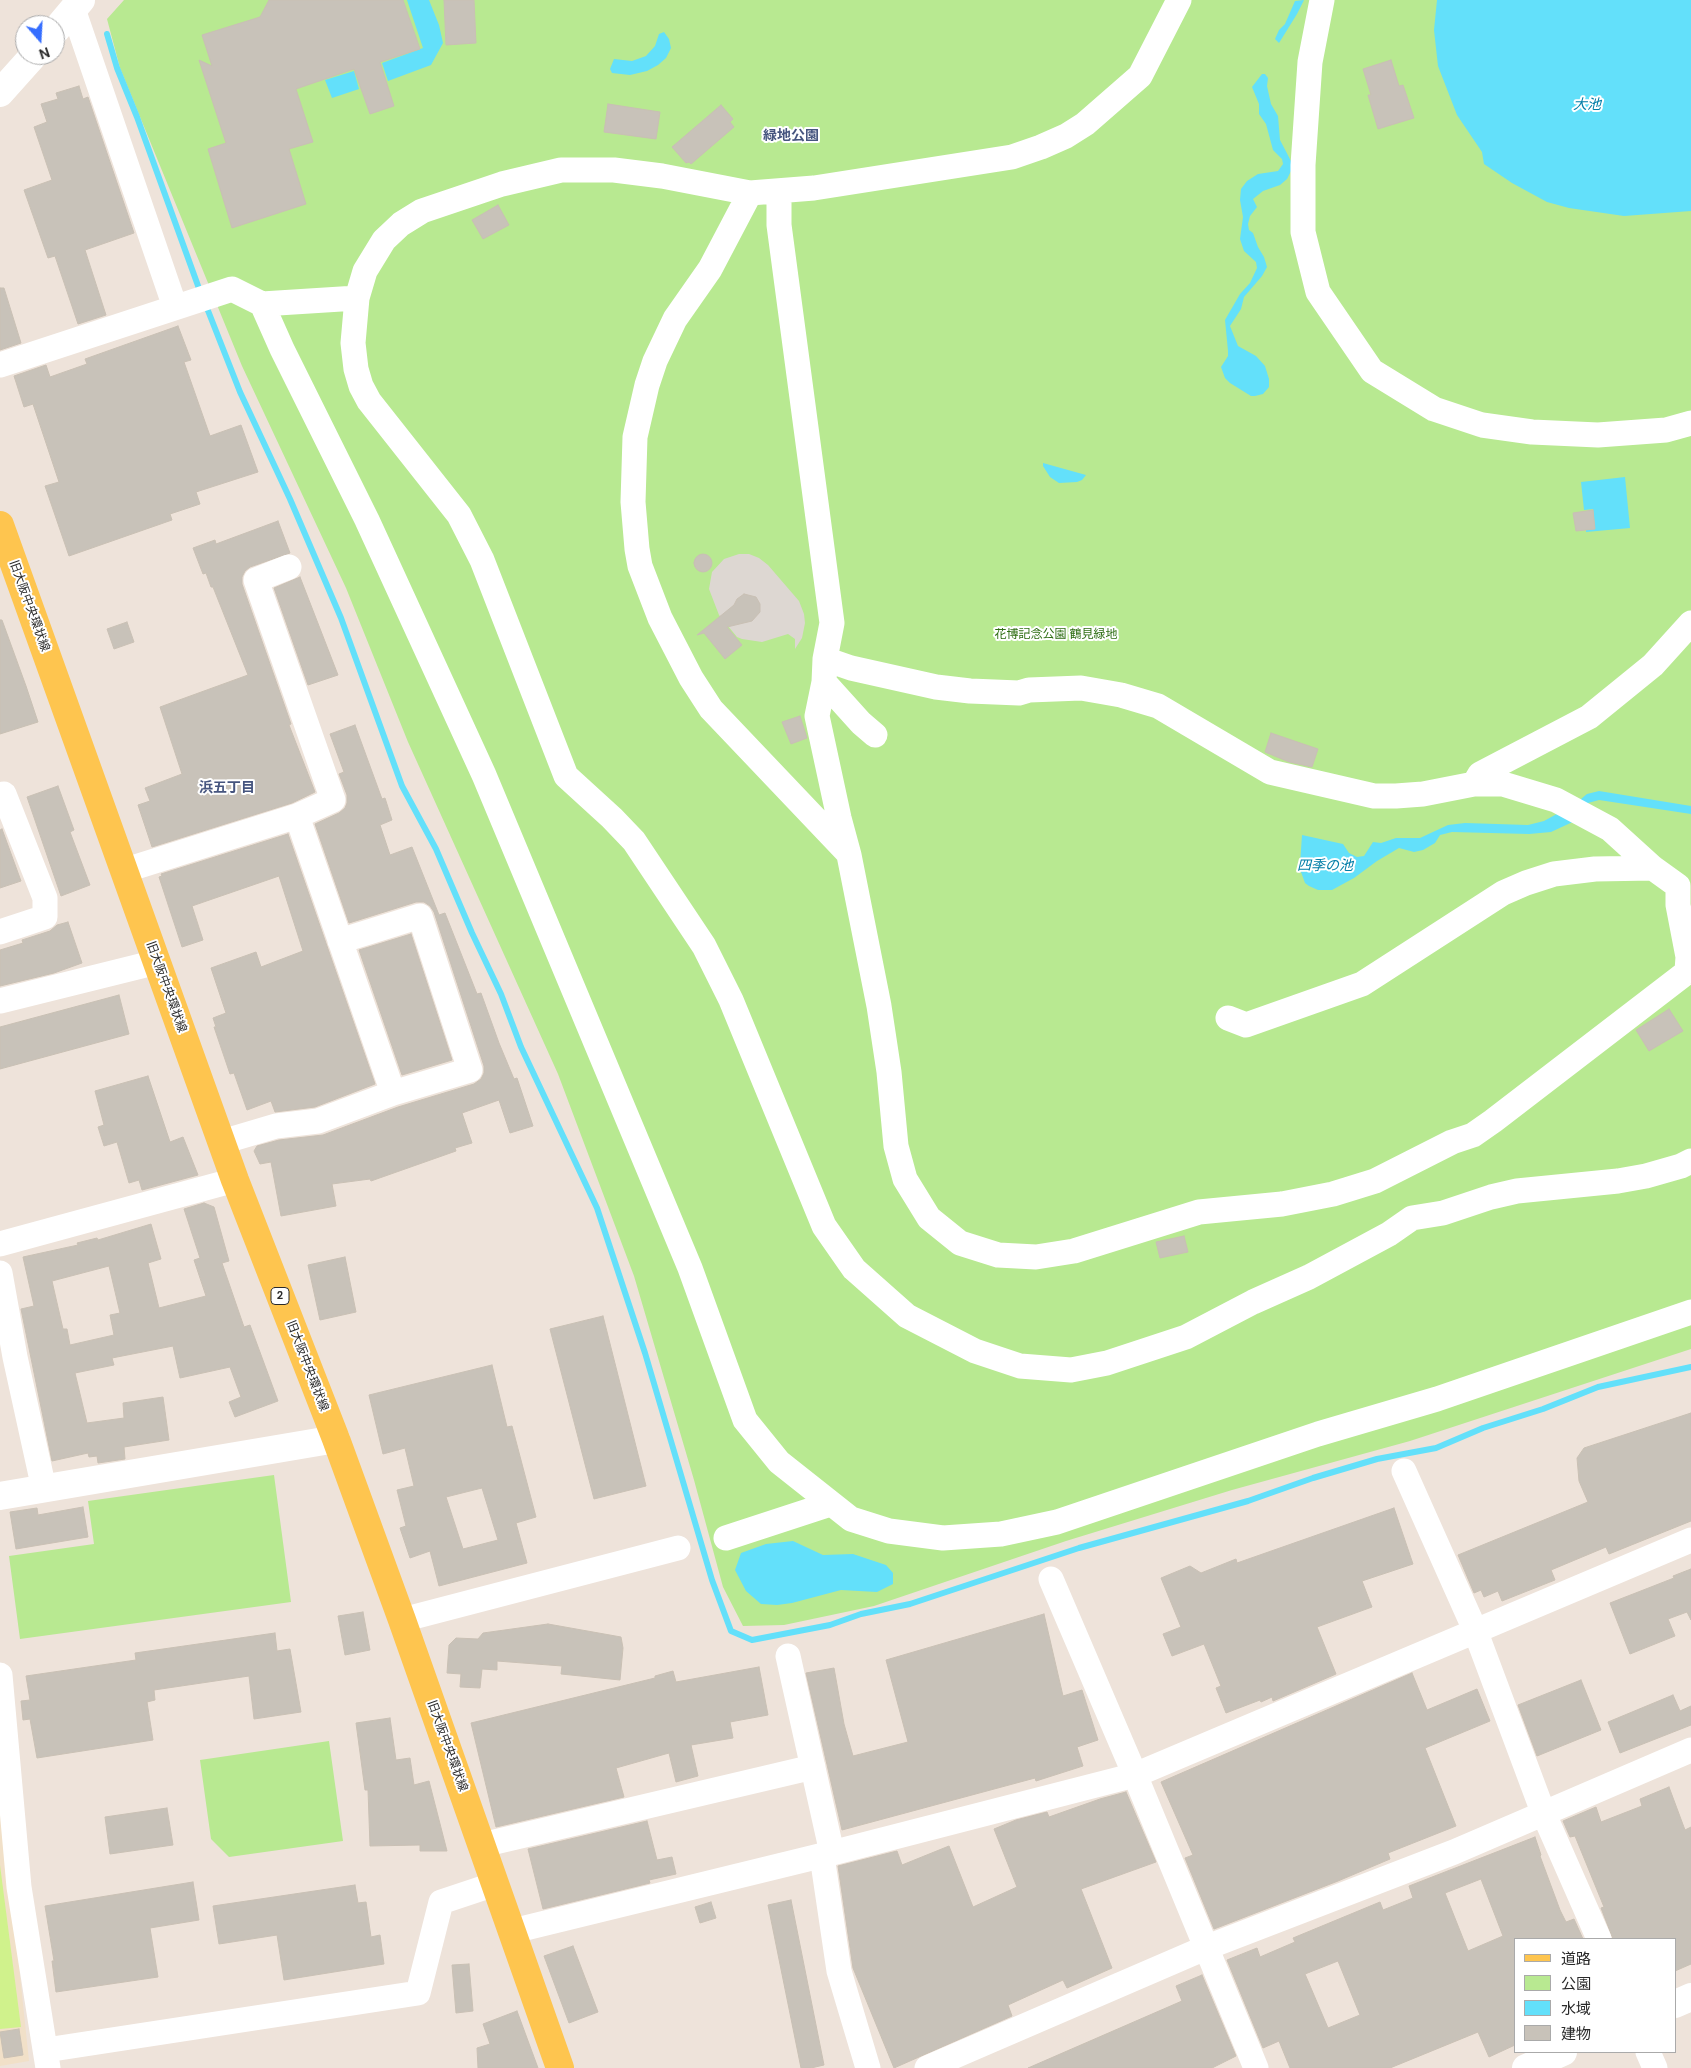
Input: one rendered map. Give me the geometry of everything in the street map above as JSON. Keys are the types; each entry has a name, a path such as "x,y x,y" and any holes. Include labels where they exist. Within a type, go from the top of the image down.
{"main road":[{"name":"旧大阪中央環状線","path":"0,524 123,872 235,1180 336,1439 402,1620 560,2068"}],"street":[{"path":"1180,0 1140,76 1084,124 1066,136 1012,157 983,163 779,192 750,193 662,176 614,170 561,170 502,184 422,211 401,224 376,250 365,272 357,298 353,352 361,386 369,402 459,516 482,560 566,776 634,841 704,946 731,1000 824,1226 854,1269 907,1316 976,1351 1020,1366 1071,1370 1107,1362 1186,1337 1253,1302 1310,1277 1389,1234 1412,1218 1443,1213 1491,1197 1517,1191 1618,1182 1681,1166 1691,1161"},
{"path":"1322,0 1310,62 1303,166 1303,232 1318,292 1372,371 1434,409 1482,425 1532,432 1598,435 1666,430 1691,423"},
{"path":"65,19 77,5"},
{"path":"77,5 181,305"},
{"path":"0,93 25,65"},
{"path":"779,192 779,224 832,623 816,716 849,854 879,1006 889,1072 896,1146 905,1179 929,1218 960,1243 998,1255 1036,1257 1074,1251 1199,1212 1290,1202 1333,1194 1375,1181 1452,1142 1473,1134 1493,1121 1689,970 1678,905 1685,887 1654,868 1610,828 1556,800 1503,784 1474,784 1423,794 1374,796 1270,772 1158,706 1121,695 1081,688 1029,690 1019,693 970,691 936,686 851,668 824,670"},
{"path":"750,193 710,268 671,326 655,361 647,385 635,437 634,502 637,549 640,566 660,618 691,678 711,709 849,854"},
{"path":"0,365 232,289 262,304 357,298"},
{"path":"262,304 282,350 367,520 484,775 690,1268 745,1420 779,1462 851,1519 889,1531 943,1538 1001,1534 1057,1522 1282,1446 1437,1398 1691,1312"},
{"path":"123,872 298,816 333,800 256,580 289,568"},
{"path":"1474,784 1480,774 1589,717 1653,665 1691,622"},
{"path":"824,670 861,723 875,735"},
{"path":"0,795 4,794 45,898 45,917 0,932"},
{"path":"298,816 393,1093"},
{"path":"1228,1018 1246,1026 1362,984 1503,893 1526,883 1554,874 1586,870 1654,868"},
{"path":"222,1142 276,1126 318,1121 393,1093 470,1070 420,916 340,941"},
{"path":"0,1001 157,962"},
{"path":"0,1244 235,1180"},
{"path":"0,1273 15,1357 44,1489"},
{"path":"0,1496 336,1439"},
{"path":"1404,1471 1475,1630 1543,1812 1599,1938"},
{"path":"726,1538 830,1504"},
{"path":"513,1931 827,1855 1135,1775 1691,1540"},
{"path":"402,1620 678,1548"},
{"path":"1051,1579 1135,1775 1256,2068"},
{"path":"788,1656 812,1767 827,1855 839,1971 868,2068"},
{"path":"0,1675 19,1887 47,2059 418,1993 441,1902 495,1884"},
{"path":"927,2068 1206,1948 1454,1852 1543,1812 1691,1750"},
{"path":"482,1845 812,1767"},
{"path":"1676,2004 1691,1997"},
{"path":"1526,2068 1562,2053"},
{"path":"1648,2053 1655,2068"}],"shaded area":[{"path":"739,554 749,554 759,558 768,565 799,601 805,623 802,638 795,649 795,639 788,634 762,642 737,637 719,615 709,589 712,572 724,559"},
{"path":"0,1787 29,2061 0,2066"}],"green space":[{"name":"花博記念公園 鶴見緑地","path":"124,0 1691,0 1691,1349 1410,1441 1232,1490 1066,1541 874,1606 784,1625 743,1626 723,1587 694,1480 634,1276 558,1074 408,742 346,588 242,366 120,68 107,19"},
{"path":"274,1475 291,1602 20,1639 9,1556 94,1544 88,1501"},
{"path":"329,1741 343,1841 229,1857 211,1839 200,1760"},
{"path":"0,1865 21,2027 0,2029"}],"water":[{"path":"407,0 429,0 439,25 443,43 431,65 388,81 382,63 423,48"},
{"path":"1304,0 1279,43 1275,39 1279,30 1285,24 1295,1"},
{"name":"大池","path":"1437,0 1691,0 1691,211 1624,216 1569,208 1547,202 1512,183 1484,164 1482,152 1457,115 1438,66 1434,30"},
{"path":"664,32 669,39 671,48 666,58 658,65 647,71 630,75 612,73 610,69 614,59 632,61 646,56 655,46 659,34"},
{"path":"354,71 359,89 332,98 325,80"},
{"path":"1262,74 1265,74 1268,78 1267,86 1271,104 1278,116 1280,140 1292,163 1292,169 1287,179 1280,185 1263,191 1253,199 1257,207 1250,216 1248,224 1249,230 1253,233 1267,267 1262,276 1244,297 1241,309 1230,326 1238,346 1256,356 1265,366 1269,379 1269,387 1263,394 1251,396 1230,383 1225,378 1221,367 1228,356 1225,320 1240,294 1250,283 1257,268 1256,262 1244,251 1240,239 1243,217 1240,200 1241,189 1247,181 1258,174 1278,171 1283,164 1282,159 1273,150 1266,124 1259,114 1259,104 1252,87"},
{"path":"1043,463 1086,475 1077,482 1059,483 1050,477"},
{"path":"1625,477 1630,528 1586,532 1586,530 1595,529 1593,509 1584,510 1581,482"},
{"name":"四季の池","path":"1599,791 1691,806 1691,814 1599,800 1588,803 1577,820 1551,832 1529,834 1452,832 1440,835 1435,843 1423,850 1414,852 1399,848 1354,878 1332,890 1318,890 1309,886 1305,883 1301,872 1302,835 1343,844 1349,853 1357,857 1364,856 1373,842 1381,843 1396,838 1420,838 1448,825 1465,823 1528,825 1544,821 1575,804 1587,794"},
{"path":"793,1541 823,1555 853,1554 886,1565 893,1573 893,1584 877,1592 841,1590 792,1603 777,1605 761,1604 746,1591 735,1570 741,1553 766,1544"}],"building":[{"path":"269,0 403,0 420,49 380,62 394,106 370,114 354,69 296,89 313,142 289,149 306,204 232,228 208,149 226,143 199,60 212,66 202,35 260,17"},
{"path":"444,0 474,0 476,43 446,45"},
{"path":"1391,60 1399,86 1403,85 1414,118 1378,129 1363,69"},
{"path":"79,86 83,99 88,97 134,233 85,250 106,315 78,324 55,256 48,258 24,190 52,180 34,127 47,122 41,104 58,99 56,93"},
{"path":"608,104 660,112 656,139 604,132"},
{"path":"721,105 733,119 730,122 734,127 691,164 689,162 686,163 672,147"},
{"path":"498,205 509,225 483,239 472,220"},
{"path":"0,288 4,288 21,343 0,350"},
{"path":"178,326 191,360 184,362 210,436 241,425 258,472 196,492 200,504 170,514 172,520 69,556 45,486 59,482 33,404 24,407 14,376 46,365 50,377 87,364 85,359"},
{"path":"1593,510 1595,529 1576,531 1573,513"},
{"path":"278,521 290,553 250,567 242,577 242,584 291,724 289,725 315,792 292,803 152,847 138,805 150,801 145,788 182,774 160,707 248,675 213,587 211,587 206,573 203,574 193,548 215,540 216,544"},
{"path":"703,554 709,557 712,563 709,569 703,572 697,569 694,563 697,557"},
{"path":"300,577 338,675 308,685 274,588"},
{"path":"744,594 756,597 760,604 760,612 752,621 727,627 742,645 725,659 704,633 697,635 734,605 737,599"},
{"path":"0,620 2,620 38,722 0,734"},
{"path":"127,622 134,642 114,649 107,629"},
{"path":"800,716 807,738 791,744 782,722"},
{"path":"355,725 382,799 385,798 392,820 380,825 390,855 412,847 439,915 445,913 477,994 481,993 514,1079 517,1078 533,1126 510,1133 499,1100 462,1113 472,1143 455,1148 456,1151 371,1181 370,1179 332,1184 336,1206 281,1216 271,1162 260,1164 254,1151 257,1146 279,1140 323,1135 398,1107 474,1084 481,1079 484,1073 484,1066 434,912 430,906 424,902 416,902 349,923 315,824 339,813 345,808 347,795 339,774 344,772 330,734"},
{"path":"1271,733 1318,749 1312,767 1289,762 1265,752"},
{"path":"58,786 74,830 70,832 90,885 61,896 27,797"},
{"path":"2,829 21,881 0,888 0,830"},
{"path":"288,834 375,1084 315,1107 275,1112 271,1101 247,1110 234,1073 230,1074 214,1027 216,1027 213,1018 226,1013 211,968 256,952 261,967 303,951 279,876 192,906 203,940 182,947 159,877 162,876 161,874"},
{"path":"68,922 82,963 54,973 0,986 0,950 23,943 22,940 50,931 57,925"},
{"path":"411,934 452,1060 402,1075 359,950"},
{"path":"119,995 129,1034 0,1069 0,1027"},
{"path":"1669,1009 1683,1031 1649,1051 1636,1030"},
{"path":"148,1076 170,1142 183,1137 198,1175 142,1190 139,1180 129,1183 117,1142 104,1146 98,1127 104,1125 95,1091"},
{"path":"204,1203 214,1207 229,1261 222,1263 244,1327 250,1325 278,1401 235,1417 229,1402 241,1397 230,1367 180,1378 173,1346 112,1358 114,1365 75,1373 87,1423 124,1418 123,1403 163,1397 169,1440 124,1447 125,1459 98,1463 97,1456 89,1457 88,1453 52,1461 21,1309 34,1306 23,1257 78,1245 77,1243 97,1238 98,1240 151,1224 161,1259 148,1263 159,1308 206,1296 194,1260 200,1258 184,1209","holes":["109,1266 120,1313 110,1315 114,1335 70,1345 67,1329 63,1329 52,1281"]},
{"path":"1184,1236 1188,1252 1160,1258 1156,1242"},
{"path":"345,1257 356,1312 320,1320 308,1265"},
{"path":"603,1316 646,1486 594,1499 550,1329"},
{"path":"492,1365 507,1427 512,1426 536,1517 516,1523 527,1563 439,1586 430,1551 410,1558 400,1528 406,1526 397,1490 414,1486 405,1448 383,1454 369,1395","holes":["482,1488 498,1540 463,1549 446,1497"]},
{"path":"1691,1413 1691,1521 1609,1554 1606,1547 1551,1570 1555,1580 1502,1601 1498,1591 1484,1597 1481,1590 1474,1593 1458,1555 1588,1502 1579,1481 1577,1458 1584,1448"},
{"path":"83,1507 88,1537 16,1549 10,1512 37,1508 38,1515"},
{"path":"1394,1508 1413,1564 1362,1581 1372,1607 1317,1627 1336,1674 1273,1701 1272,1697 1261,1702 1260,1700 1226,1713 1216,1688 1221,1686 1204,1644 1172,1656 1163,1634 1181,1627 1161,1578 1190,1566 1201,1573 1236,1559 1237,1563"},
{"path":"1691,1569 1691,1620 1687,1612 1668,1619 1675,1636 1630,1654 1610,1603 1674,1578 1673,1576"},
{"path":"363,1612 370,1650 345,1655 338,1616"},
{"path":"1044,1614 1063,1696 1082,1690 1098,1740 1077,1747 1083,1766 1036,1781 1035,1778 842,1830 806,1673 834,1668 844,1724 853,1756 908,1742 886,1660"},
{"path":"548,1624 621,1637 623,1648 620,1680 561,1674 562,1666 497,1661 497,1670 482,1669 480,1688 460,1687 461,1674 447,1673 449,1645 456,1638 478,1639 483,1633"},
{"path":"275,1633 277,1651 290,1649 301,1712 254,1719 249,1676 154,1690 155,1700 147,1702 153,1740 37,1758 30,1719 23,1720 21,1701 30,1700 26,1676 136,1660 135,1653"},
{"path":"759,1667 768,1715 730,1722 733,1738 691,1745 698,1776 676,1782 669,1753 616,1768 624,1797 496,1827 471,1723 655,1678 655,1676 673,1671 676,1682"},
{"path":"1412,1673 1427,1710 1477,1689 1490,1721 1425,1748 1456,1826 1388,1853 1390,1859 1214,1929 1185,1858 1193,1855 1161,1782"},
{"path":"1581,1680 1601,1730 1537,1756 1518,1705"},
{"path":"1673,1695 1680,1711 1691,1706 1691,1725 1620,1753 1608,1722"},
{"path":"390,1718 396,1760 410,1758 414,1785 429,1781 447,1851 420,1851 420,1845 370,1846 368,1790 365,1790 356,1723"},
{"path":"1669,1787 1685,1830 1691,1827 1691,1964 1676,1971 1676,1938 1613,1938 1601,1908 1604,1907 1575,1836 1570,1837 1563,1821 1596,1807 1601,1822 1642,1806 1640,1799"},
{"path":"1126,1792 1156,1862 1081,1889 1112,1968 1067,1988 1063,1980 1008,2005 1012,2016 894,2068 853,1968 838,1866 897,1851 902,1865 949,1846 973,1907 1017,1887 994,1829 1016,1820 1047,1812 1049,1817"},
{"path":"167,1808 173,1845 110,1854 105,1817"},
{"path":"647,1821 657,1860 672,1857 676,1874 649,1880 650,1883 543,1909 528,1849"},
{"path":"1535,1837 1560,1910 1566,1922 1574,1919 1583,1938 1514,1938 1514,2045 1489,2057 1478,2032 1390,2068 1290,2068 1279,2041 1263,2048 1227,1960 1257,1948 1260,1957 1295,1942 1293,1938 1380,1902 1383,1910 1413,1898 1409,1886","holes":["1481,1879 1503,1936 1468,1951 1445,1893","1338,1961 1360,2015 1328,2028 1305,1974"]},
{"path":"193,1882 199,1920 150,1928 158,1977 56,1992 52,1961 54,1961 45,1906"},
{"path":"355,1885 358,1903 366,1902 371,1937 380,1935 384,1964 284,1980 277,1935 219,1944 213,1906"},
{"path":"791,1900 824,2065 811,2068 801,2068 768,1905"},
{"path":"711,1902 716,1918 700,1923 695,1907"},
{"path":"573,1946 598,2012 569,2023 544,1956"},
{"path":"469,1964 473,2011 456,2013 452,1965"},
{"path":"1202,1975 1236,2056 1212,2068 1028,2068 1182,2001 1176,1986"},
{"path":"517,2011 538,2068 478,2068 477,2048 490,2044 483,2024"},
{"path":"19,2029 23,2055 4,2058 0,2032"}],"waterway":[{"path":"107,34 117,68 137,117 201,294"},
{"path":"205,303 240,392 290,499 341,618 402,786 436,849 472,933 501,994 521,1047 597,1208 645,1353 712,1580 731,1631 752,1640 830,1625 861,1614 910,1604 1079,1548 1248,1501 1313,1478 1377,1459 1436,1448 1483,1428 1543,1409 1598,1387 1691,1367"}],"district":[{"name":"緑地公園","path":"791,136"},
{"name":"浜五丁目","path":"227,788"}]}
